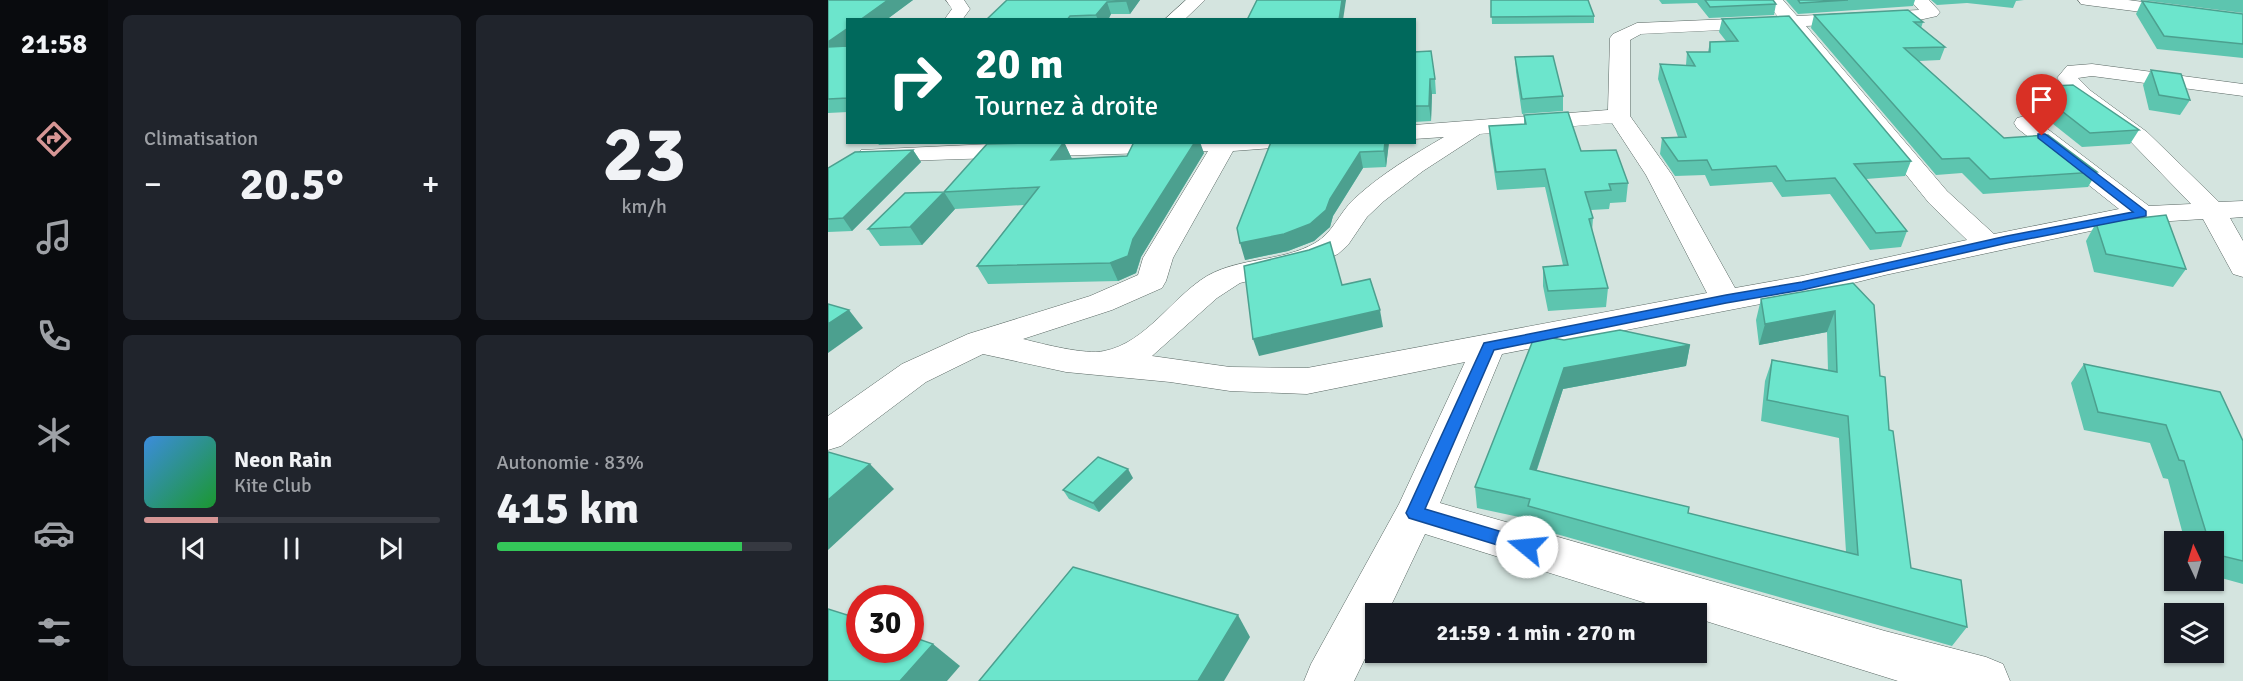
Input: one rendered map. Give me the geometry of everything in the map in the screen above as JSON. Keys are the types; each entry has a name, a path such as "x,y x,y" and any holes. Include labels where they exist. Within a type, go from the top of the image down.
{"street":[{"path":"954,18 961,9 955,0"},
{"path":"1175,18 1196,0"},
{"path":"1774,0 1938,197 1988,244"},
{"path":"1726,299 1659,175 1619,116 1622,87 1620,38 1637,29 1648,27 1793,23 1919,15 1931,12 1919,0"},
{"path":"2087,0 2243,20"},
{"path":"2243,90 2092,70 2074,70 2067,78 2083,96 2139,137 2166,162 2228,210 2243,268"},
{"path":"1416,132 1619,116"},
{"path":"2025,123 2142,214"},
{"path":"1106,364 1138,350 1163,331 1185,308 1218,283 1254,268 1298,260 1328,249 1343,234 1352,216 1364,204 1424,160 1475,128"},
{"path":"856,153 1242,144"},
{"path":"828,436 914,373 980,342 1101,303 1151,281 1158,258 1224,145"},
{"path":"980,342 1066,360 1230,379 1307,381 1802,286 1988,244 2142,214 2228,210"},
{"path":"1328,681 1415,513 1489,346"},
{"path":"1415,513 1885,654 1986,681"}],"building":[{"path":"828,0 888,0 863,18 846,18 846,29 828,42"},
{"path":"1007,0 1127,0 1107,2 1096,15 1070,16 1068,18 988,18"},
{"path":"1257,0 1342,0 1339,18 1248,18"},
{"path":"1491,0 1588,0 1594,16 1491,17"},
{"path":"1705,0 1773,0 1776,4 1710,7"},
{"path":"1798,0 1848,0 1800,3"},
{"path":"2142,1 2243,14 2243,44 2164,36"},
{"path":"1908,10 1923,22 1914,22 1945,47 1904,48 2004,138 2048,135 2097,172 1990,179 1969,158 1942,159 1814,15"},
{"path":"1789,16 1911,161 1854,164 1907,231 1876,233 1835,178 1786,181 1776,166 1712,170 1707,160 1678,161 1662,138 1686,137 1660,64 1695,66 1687,52 1710,52 1710,42 1738,41 1722,19"},
{"path":"846,46 846,98 828,99 828,47"},
{"path":"1431,51 1435,79 1430,79 1429,106 1416,106 1416,52"},
{"path":"1553,56 1563,96 1522,99 1515,57"},
{"path":"2151,70 2181,74 2190,100 2159,95"},
{"path":"2073,85 2139,130 2090,133 2031,87"},
{"path":"1568,112 1581,151 1616,150 1628,183 1609,184 1611,190 1585,192 1593,218 1589,219 1608,288 1548,291 1543,267 1568,265 1545,169 1496,172 1489,126 1526,124 1524,115"},
{"path":"987,144 1063,144 1051,160 1127,156 1133,144 1194,144 1133,239 1128,256 1110,263 977,266 1039,187 944,192"},
{"path":"1270,144 1385,144 1384,151 1360,152 1330,199 1326,210 1310,224 1284,234 1240,243 1237,228"},
{"path":"913,150 843,218 828,219 828,168 855,152"},
{"path":"944,192 910,227 868,229 905,193"},
{"path":"2166,215 2186,269 2106,254 2096,223"},
{"path":"1330,242 1342,285 1370,279 1380,310 1253,339 1244,266 1309,250"},
{"path":"1853,283 1874,305 1880,376 1885,377 1889,430 1893,431 1911,568 1961,580 1967,627 1528,506 1530,499 1475,487 1535,335 1564,340 1620,330 1690,345 1564,368 1530,469 1689,507 1688,513 1858,555 1848,416 1767,400 1772,360 1837,372 1835,311 1765,324 1761,299"},
{"path":"828,304 849,310 828,324"},
{"path":"2084,364 2220,392 2243,441 2243,561 2224,556 2224,531 2206,531 2184,461 2179,460 2166,425 2098,412"},
{"path":"828,452 870,464 828,500"},
{"path":"1098,457 1128,469 1093,503 1063,490"},
{"path":"1073,567 1238,615 1198,681 979,681"},
{"path":"828,609 846,615 846,663 916,663 900,681 828,681"},
{"path":"924,641 933,644 924,654"}],"route":[{"path":"1527,547 1415,513 1489,346 1802,286 2086,223 2142,214 2042,136"}]}
